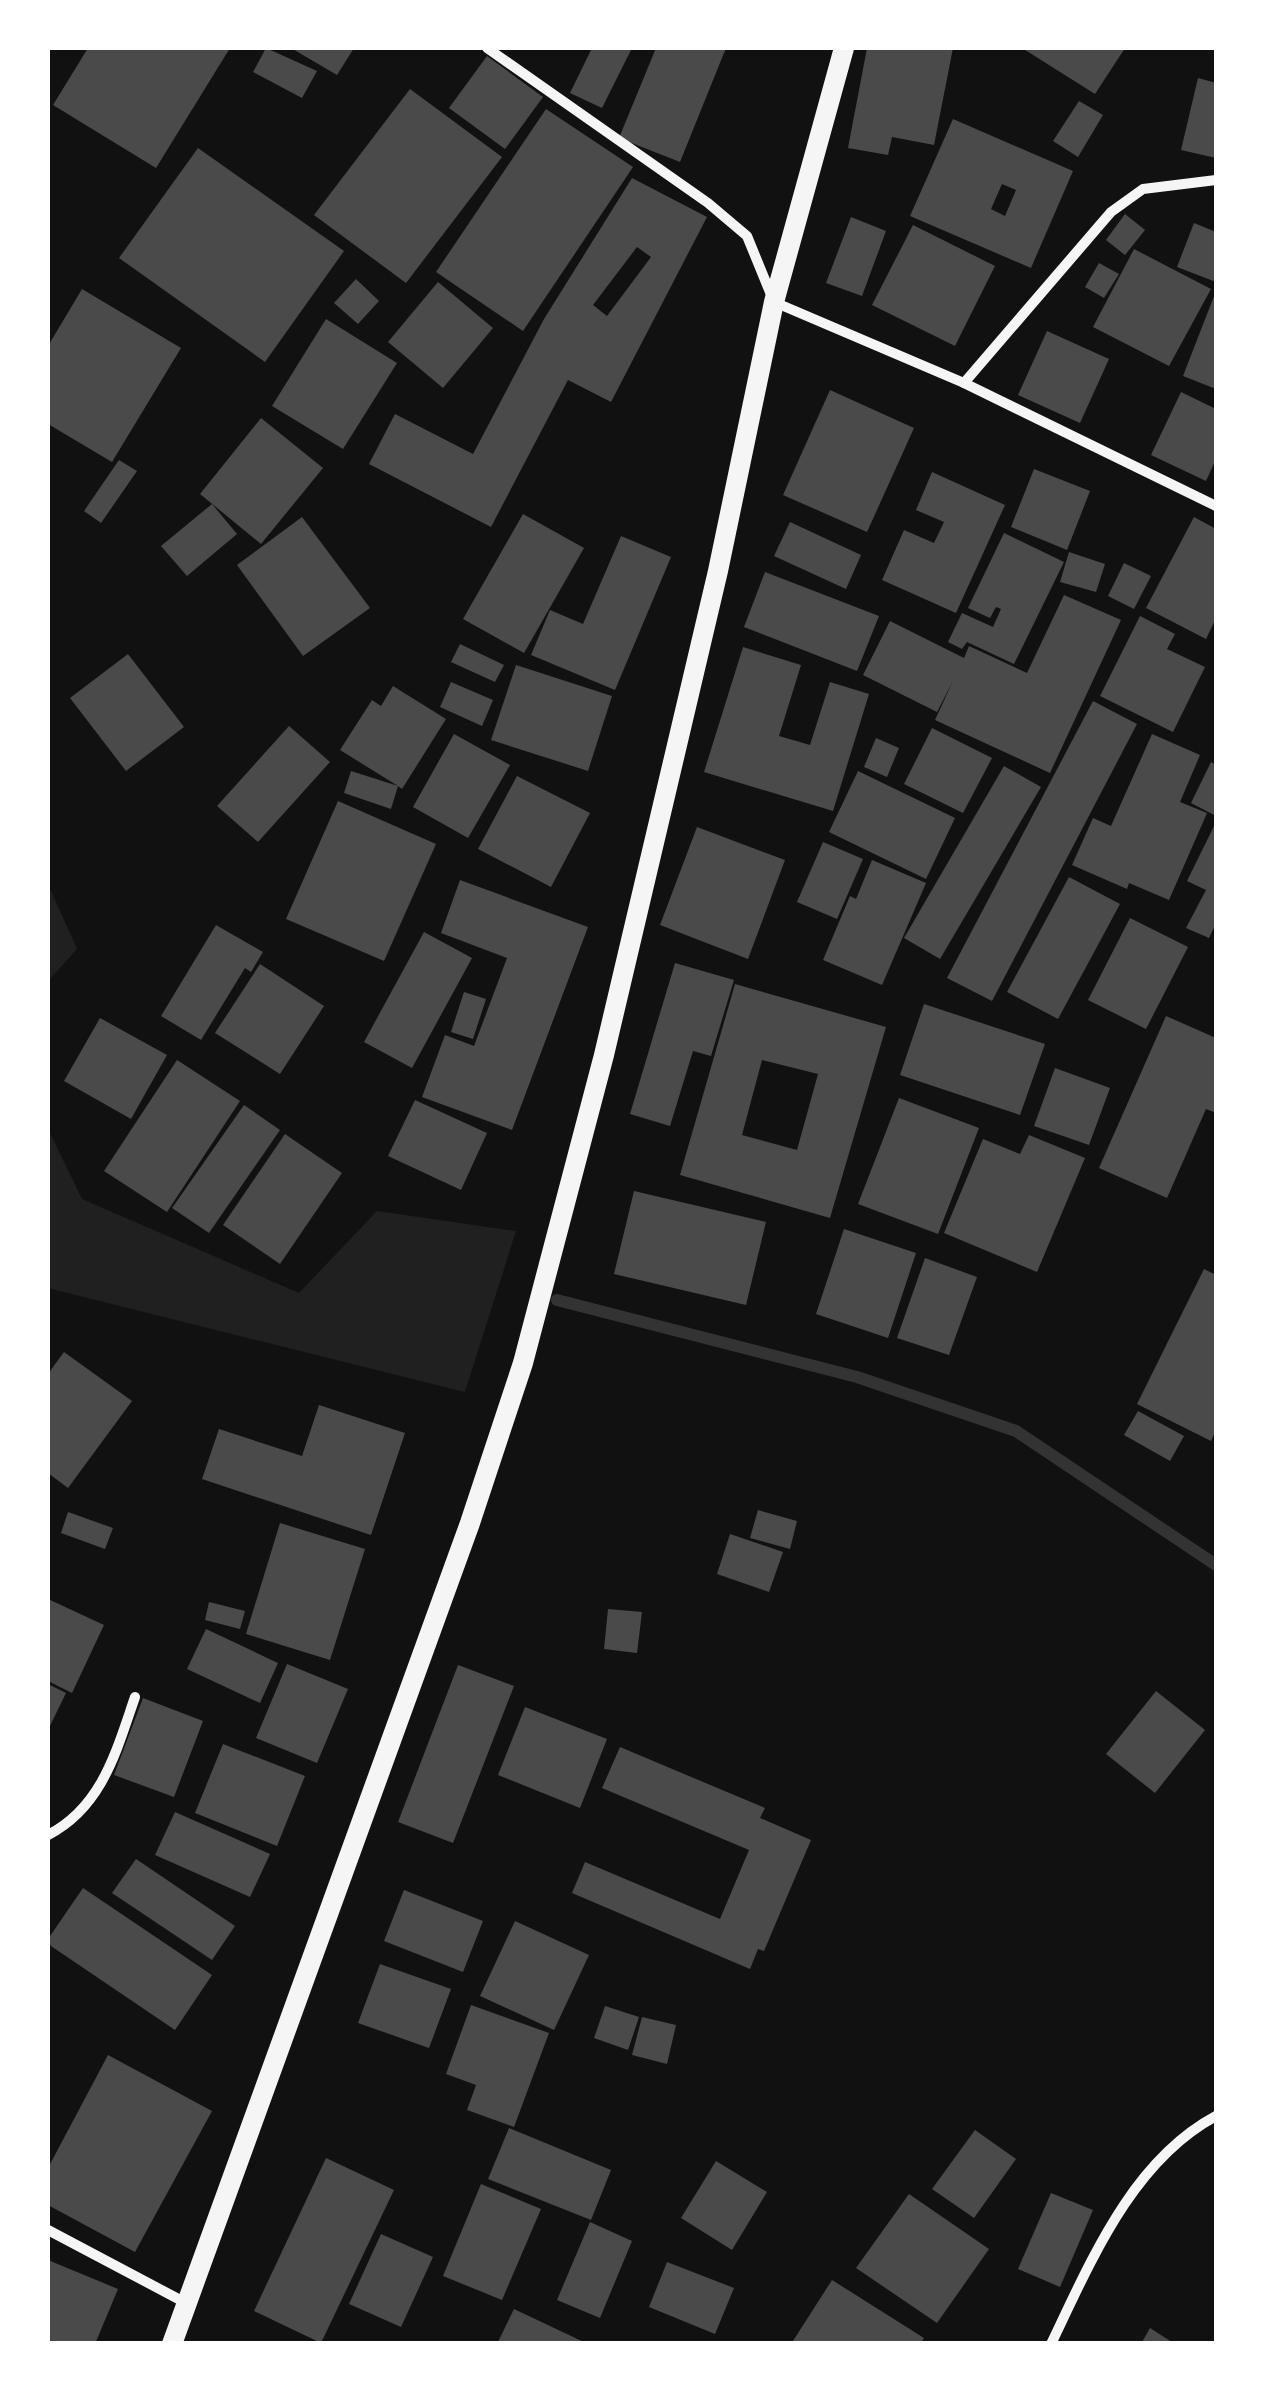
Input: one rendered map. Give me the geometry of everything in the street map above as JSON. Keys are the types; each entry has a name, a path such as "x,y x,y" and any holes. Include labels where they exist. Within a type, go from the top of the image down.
{"main road":[{"path":"172,2344 470,1523 524,1363 613,1016 718,571 774,302 844,48"}],"street":[{"path":"488,48 708,203 747,236 774,302 964,383 1216,506"},
{"path":"964,383 1112,212 1143,189 1216,180"},
{"path":"48,1834 71,1822 109,1772 135,1698"},
{"path":"1051,2344 1086,2273 1140,2181 1190,2130 1216,2116"},
{"path":"48,2230 186,2303"}],"shaded area":[{"path":"48,884 77,949 48,981"},
{"path":"48,1129 82,1199 299,1293 377,1211 516,1231 465,1392 48,1288"}],"building":[{"path":"88,48 230,48 156,168 53,105"},
{"path":"266,48 317,71 302,98 253,72"},
{"path":"291,48 354,48 337,75"},
{"path":"592,48 632,48 602,108 570,93"},
{"path":"656,48 726,48 680,162 619,138"},
{"path":"867,48 953,48 934,145 892,137 888,155 848,148"},
{"path":"1022,48 1125,48 1095,94"},
{"path":"487,56 543,97 505,149 449,108"},
{"path":"1198,78 1216,83 1216,158 1181,150"},
{"path":"410,89 502,157 406,283 314,215"},
{"path":"1079,101 1103,115 1078,157 1053,141"},
{"path":"546,109 633,167 523,331 436,272"},
{"path":"953,119 1073,171 1031,268 910,216","holes":["1002,184 1016,190 1005,216 991,209"]},
{"path":"198,148 344,251 265,362 119,258"},
{"path":"632,178 707,217 611,402 568,380 491,527 369,464 395,414 473,454 544,319","holes":["637,247 651,257 607,316 593,305"]},
{"path":"1125,214 1145,230 1125,255 1106,240"},
{"path":"851,217 886,231 862,296 826,283"},
{"path":"1194,223 1216,232 1216,282 1177,267"},
{"path":"913,225 995,266 955,346 872,305"},
{"path":"1134,249 1211,289 1169,366 1093,327"},
{"path":"1099,263 1119,274 1104,298 1085,287"},
{"path":"356,279 379,301 358,324 334,303"},
{"path":"438,282 493,328 443,388 388,342"},
{"path":"82,289 181,348 112,462 48,424 48,346"},
{"path":"1216,291 1216,389 1183,376"},
{"path":"326,319 397,363 343,449 272,406"},
{"path":"1047,331 1109,359 1080,423 1018,395"},
{"path":"830,390 914,428 867,532 783,495"},
{"path":"1181,392 1216,409 1216,459 1206,481 1151,455"},
{"path":"261,418 323,468 261,544 200,494"},
{"path":"119,460 137,471 101,523 84,511"},
{"path":"1034,469 1090,491 1067,550 1011,527"},
{"path":"932,472 1005,505 956,613 882,580 904,530 934,543 944,522 916,510"},
{"path":"212,504 237,534 187,576 161,546"},
{"path":"523,514 584,548 524,653 463,619"},
{"path":"302,517 370,608 303,656 237,565"},
{"path":"1194,517 1216,529 1216,618 1206,639 1146,608"},
{"path":"790,522 861,555 846,589 774,556"},
{"path":"1004,533 1064,562 1014,664 967,642 962,649 948,642 962,613 993,627 1001,609 996,607 990,618 968,608"},
{"path":"621,536 671,557 615,690 531,655 550,610 583,624"},
{"path":"1069,552 1105,564 1096,592 1060,582"},
{"path":"1124,563 1151,576 1134,609 1108,596"},
{"path":"765,572 879,616 857,671 744,627"},
{"path":"1064,595 1121,620 1050,773 935,720 953,681 937,712 863,675 890,621 964,658 969,646 1027,673"},
{"path":"1140,616 1175,634 1167,649 1205,667 1173,732 1100,696"},
{"path":"460,644 504,665 495,682 451,662"},
{"path":"743,647 801,665 779,736 810,745 830,682 869,694 833,811 704,772"},
{"path":"128,654 184,727 126,771 70,698"},
{"path":"516,665 612,696 588,771 491,740"},
{"path":"451,682 493,700 482,726 440,707"},
{"path":"393,686 446,719 402,789 340,750 372,700 381,706"},
{"path":"1093,701 1137,724 992,1001 947,978"},
{"path":"289,726 330,762 258,842 217,806"},
{"path":"932,728 992,758 963,813 904,784"},
{"path":"454,734 510,765 468,838 413,807"},
{"path":"1152,734 1200,755 1180,802 1207,813 1169,900 1129,883 1127,889 1072,865 1093,818 1111,826"},
{"path":"876,738 899,748 887,777 864,767"},
{"path":"1211,762 1216,765 1216,816 1191,803"},
{"path":"1004,766 1041,787 940,959 904,938"},
{"path":"351,771 398,786 391,809 344,793"},
{"path":"858,771 955,818 926,879 829,832"},
{"path":"517,776 590,813 551,887 478,849"},
{"path":"338,801 436,844 384,961 286,919"},
{"path":"1216,822 1216,923 1209,938 1186,928 1206,890 1187,881"},
{"path":"697,827 785,860 748,959 660,925"},
{"path":"823,842 863,859 837,919 797,902"},
{"path":"872,860 926,883 882,985 823,960 850,896 856,899"},
{"path":"1069,877 1120,904 1058,1019 1007,992"},
{"path":"460,880 588,927 512,1130 422,1097 445,1035 474,1046 507,958 441,933"},
{"path":"1130,918 1188,947 1146,1029 1088,1000"},
{"path":"216,925 263,952 251,972 245,968 201,1040 161,1016"},
{"path":"424,932 472,958 412,1068 364,1042"},
{"path":"675,963 734,980 711,1056 693,1051 670,1126 630,1114"},
{"path":"260,964 324,1006 280,1074 215,1033"},
{"path":"735,984 886,1027 830,1218 680,1175","holes":["762,1060 818,1074 797,1150 742,1135"]},
{"path":"464,992 486,999 473,1039 451,1032"},
{"path":"924,1004 1045,1044 1020,1115 900,1075"},
{"path":"1166,1016 1216,1038 1216,1113 1206,1109 1167,1198 1099,1168"},
{"path":"100,1018 167,1055 131,1119 64,1081"},
{"path":"177,1060 240,1101 167,1212 104,1171"},
{"path":"1055,1068 1110,1088 1089,1145 1034,1126"},
{"path":"899,1098 979,1128 938,1234 858,1204"},
{"path":"415,1100 487,1133 461,1190 388,1156"},
{"path":"244,1105 280,1130 209,1233 172,1208"},
{"path":"285,1134 342,1173 280,1264 223,1225"},
{"path":"1029,1135 1085,1158 1037,1272 944,1233 983,1139 1020,1154"},
{"path":"634,1191 766,1222 746,1305 614,1274"},
{"path":"844,1229 916,1253 888,1338 816,1314"},
{"path":"925,1258 977,1277 949,1355 897,1338"},
{"path":"1204,1269 1216,1275 1216,1430 1211,1441 1137,1404"},
{"path":"64,1352 132,1401 68,1488 48,1473 48,1374"},
{"path":"319,1405 405,1433 371,1535 202,1479 219,1429 302,1456"},
{"path":"1138,1411 1184,1436 1170,1461 1124,1435"},
{"path":"758,1510 797,1521 790,1549 750,1538"},
{"path":"68,1512 113,1528 105,1549 61,1533"},
{"path":"280,1523 365,1549 330,1660 246,1634"},
{"path":"730,1534 783,1552 769,1592 717,1574"},
{"path":"48,1599 104,1625 72,1693 48,1681"},
{"path":"209,1602 245,1611 240,1629 205,1620"},
{"path":"608,1609 642,1612 637,1653 604,1649"},
{"path":"206,1629 278,1663 260,1703 187,1669"},
{"path":"287,1664 348,1689 317,1763 256,1738"},
{"path":"458,1665 514,1686 453,1843 398,1822"},
{"path":"48,1684 66,1693 48,1730"},
{"path":"1156,1691 1205,1730 1155,1793 1106,1754"},
{"path":"143,1698 203,1721 174,1797 114,1775"},
{"path":"525,1707 607,1739 580,1808 498,1775"},
{"path":"223,1744 305,1776 277,1846 195,1813"},
{"path":"620,1747 765,1808 760,1818 811,1840 764,1951 758,1949 750,1969 572,1893 585,1862 720,1919 749,1850 602,1788"},
{"path":"175,1812 270,1854 250,1897 155,1855"},
{"path":"136,1859 235,1926 212,1960 112,1893"},
{"path":"83,1888 212,1975 175,2030 48,1944"},
{"path":"404,1890 483,1921 463,1972 384,1941"},
{"path":"515,1921 589,1955 554,2030 480,1996"},
{"path":"380,1964 451,1989 429,2048 358,2023"},
{"path":"471,2005 549,2033 514,2127 467,2110 476,2085 446,2074"},
{"path":"605,2006 639,2017 628,2050 594,2038"},
{"path":"642,2017 676,2025 667,2064 632,2055"},
{"path":"108,2055 212,2111 135,2252 48,2205 48,2168"},
{"path":"509,2128 611,2170 591,2220 488,2179"},
{"path":"975,2130 1016,2159 974,2218 932,2189"},
{"path":"326,2158 394,2190 321,2343 254,2311"},
{"path":"716,2161 767,2192 732,2250 681,2218"},
{"path":"481,2184 541,2209 502,2300 443,2276"},
{"path":"1051,2193 1093,2210 1060,2287 1018,2269"},
{"path":"909,2194 989,2249 937,2323 856,2268"},
{"path":"590,2222 632,2241 600,2318 557,2300"},
{"path":"381,2234 433,2257 401,2327 349,2304"},
{"path":"48,2260 118,2289 95,2344 48,2344"},
{"path":"667,2262 734,2288 715,2334 649,2307"},
{"path":"832,2280 924,2338 920,2344 791,2344"},
{"path":"514,2309 588,2344 497,2344"},
{"path":"1150,2328 1175,2344 1141,2344"}],"waterway":[{"path":"557,1300 857,1377 1016,1431 1216,1565"}]}
